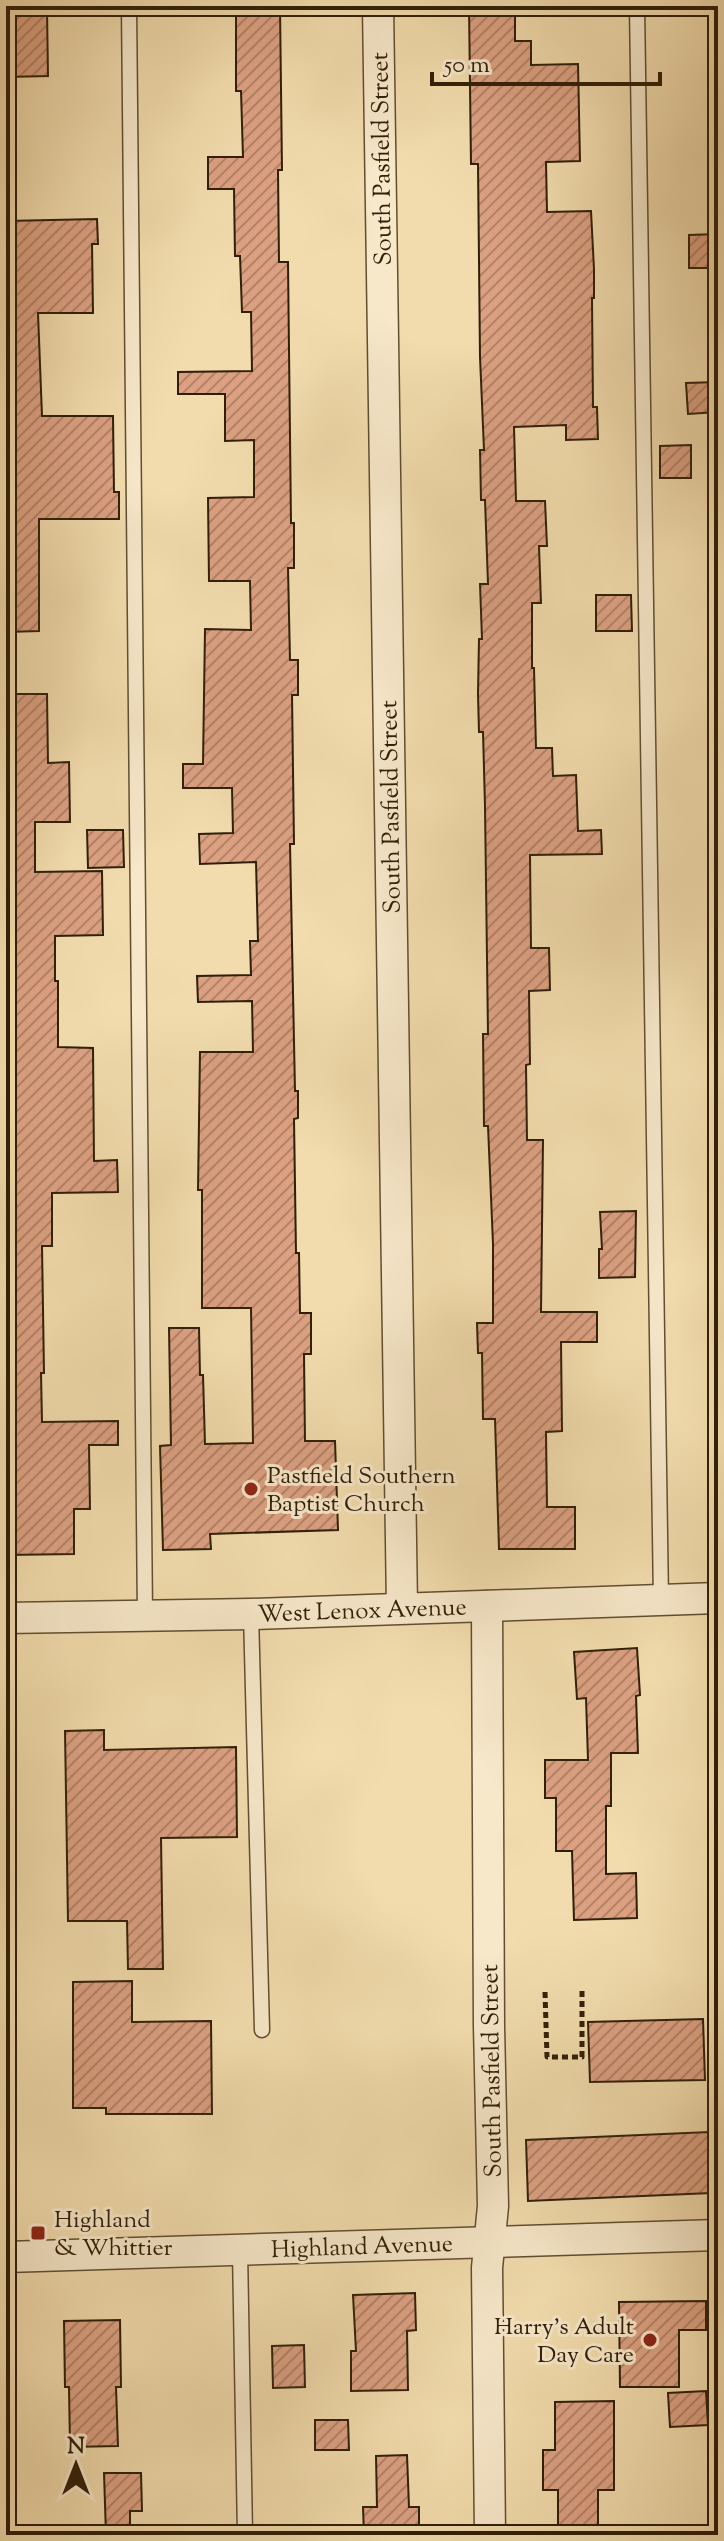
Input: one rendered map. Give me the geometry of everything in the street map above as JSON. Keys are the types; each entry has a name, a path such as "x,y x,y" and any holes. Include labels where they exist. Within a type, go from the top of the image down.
{"street":[{"name":"South Pasfield Street","path":"378,6 402,1608"},
{"name":"West Lenox Avenue","path":"6,1618 251,1614 718,1598"},
{"name":"South Pasfield Street","path":"487,1606 493,2206 487,2268 490,2535"},
{"name":"Highland Avenue","path":"6,2257 718,2235"}],"lane":[{"path":"129,6 145,1616"},
{"path":"637,6 661,1601"},
{"path":"251,1614 262,2030"},
{"path":"240,2250 245,2535"}],"path":[{"path":"545,1992 547,2057 582,2057 586,2052 582,1991"}],"building":[{"path":"6,6 47,9 48,76 6,77"},
{"path":"236,6 280,6 282,170 278,170 279,262 288,262 291,523 294,523 294,568 288,568 290,660 298,660 298,695 292,695 294,844 290,844 295,1091 298,1091 298,1118 294,1119 296,1253 299,1253 300,1313 311,1313 311,1354 304,1354 305,1441 335,1441 338,1530 210,1534 211,1549 163,1550 160,1446 171,1445 169,1328 199,1328 205,1444 253,1443 251,1308 202,1308 202,1190 198,1190 200,1052 253,1052 252,1001 198,1002 197,976 251,975 250,941 258,941 256,862 200,864 199,834 233,833 232,788 183,788 183,764 203,764 205,629 251,630 250,581 209,581 208,498 254,497 254,440 225,441 225,394 178,394 178,372 252,371 251,312 242,312 240,256 235,256 234,189 208,189 208,157 243,157 241,91 236,91"},
{"path":"469,6 515,7 515,41 531,41 531,65 578,64 580,161 546,162 547,212 591,211 594,269 593,407 597,407 598,439 566,440 566,425 514,427 516,501 545,501 547,546 539,546 541,603 532,603 536,748 552,748 553,776 576,775 578,831 601,830 602,854 530,855 531,948 549,948 550,990 529,991 530,1064 526,1065 527,1140 543,1140 541,1312 597,1312 597,1342 561,1342 562,1431 546,1432 547,1507 575,1507 575,1549 499,1549 495,1419 483,1419 482,1353 478,1353 477,1323 493,1323 493,1244 488,1126 484,1126 483,1034 488,1034 485,806 483,732 479,732 478,694 479,639 482,639 480,584 488,584 485,500 481,500 480,450 484,450 478,164 471,164"},
{"path":"97,219 98,244 92,244 93,313 38,313 42,416 113,416 114,492 119,492 119,519 39,519 39,631 6,632 6,221"},
{"path":"718,234 718,268 689,268 689,235"},
{"path":"718,382 718,412 688,414 686,383"},
{"path":"691,445 691,478 660,478 660,446"},
{"path":"596,595 631,595 632,631 596,631"},
{"path":"6,694 47,694 48,763 69,762 70,822 35,822 35,872 102,871 103,935 55,936 58,1047 93,1048 94,1161 117,1160 118,1192 52,1193 52,1246 42,1246 42,1422 118,1421 118,1445 89,1445 90,1509 74,1509 74,1554 7,1555"},
{"path":"87,830 123,830 124,867 88,868"},
{"path":"636,1211 635,1277 599,1278 599,1249 602,1249 600,1212"},
{"path":"637,1648 640,1695 636,1696 638,1753 611,1753 611,1806 606,1806 606,1874 636,1873 637,1918 574,1920 572,1851 556,1851 556,1798 545,1798 545,1760 588,1760 586,1698 577,1699 574,1652"},
{"path":"104,1730 104,1750 236,1747 237,1837 161,1838 163,1969 128,1969 127,1921 68,1921 65,1731"},
{"path":"132,1981 132,2022 211,2021 212,2114 106,2114 106,2108 73,2108 73,1982"},
{"path":"703,2019 705,2080 590,2082 588,2022"},
{"path":"709,2132 711,2193 528,2201 526,2140"},
{"path":"415,2293 416,2330 407,2331 408,2390 351,2391 351,2351 356,2351 353,2295"},
{"path":"706,2301 706,2330 679,2330 679,2387 620,2387 619,2302"},
{"path":"120,2320 121,2387 116,2387 118,2446 70,2447 64,2321"},
{"path":"304,2345 305,2387 273,2388 272,2346"},
{"path":"706,2391 708,2425 670,2427 668,2393"},
{"path":"614,2401 614,2490 598,2490 598,2535 558,2535 558,2490 543,2490 543,2450 555,2450 555,2402"},
{"path":"315,2420 348,2420 349,2450 315,2450"},
{"path":"407,2455 409,2507 419,2507 419,2535 364,2535 363,2507 377,2507 376,2456"},
{"path":"104,2473 141,2473 142,2511 130,2511 130,2535 106,2535"}],"place":[{"name":"Pastfield Southern Baptist Church","path":"251,1489"},
{"name":"Highland & Whittier","path":"38,2233"},
{"name":"Harry's Adult Day Care","path":"650,2340"}]}
